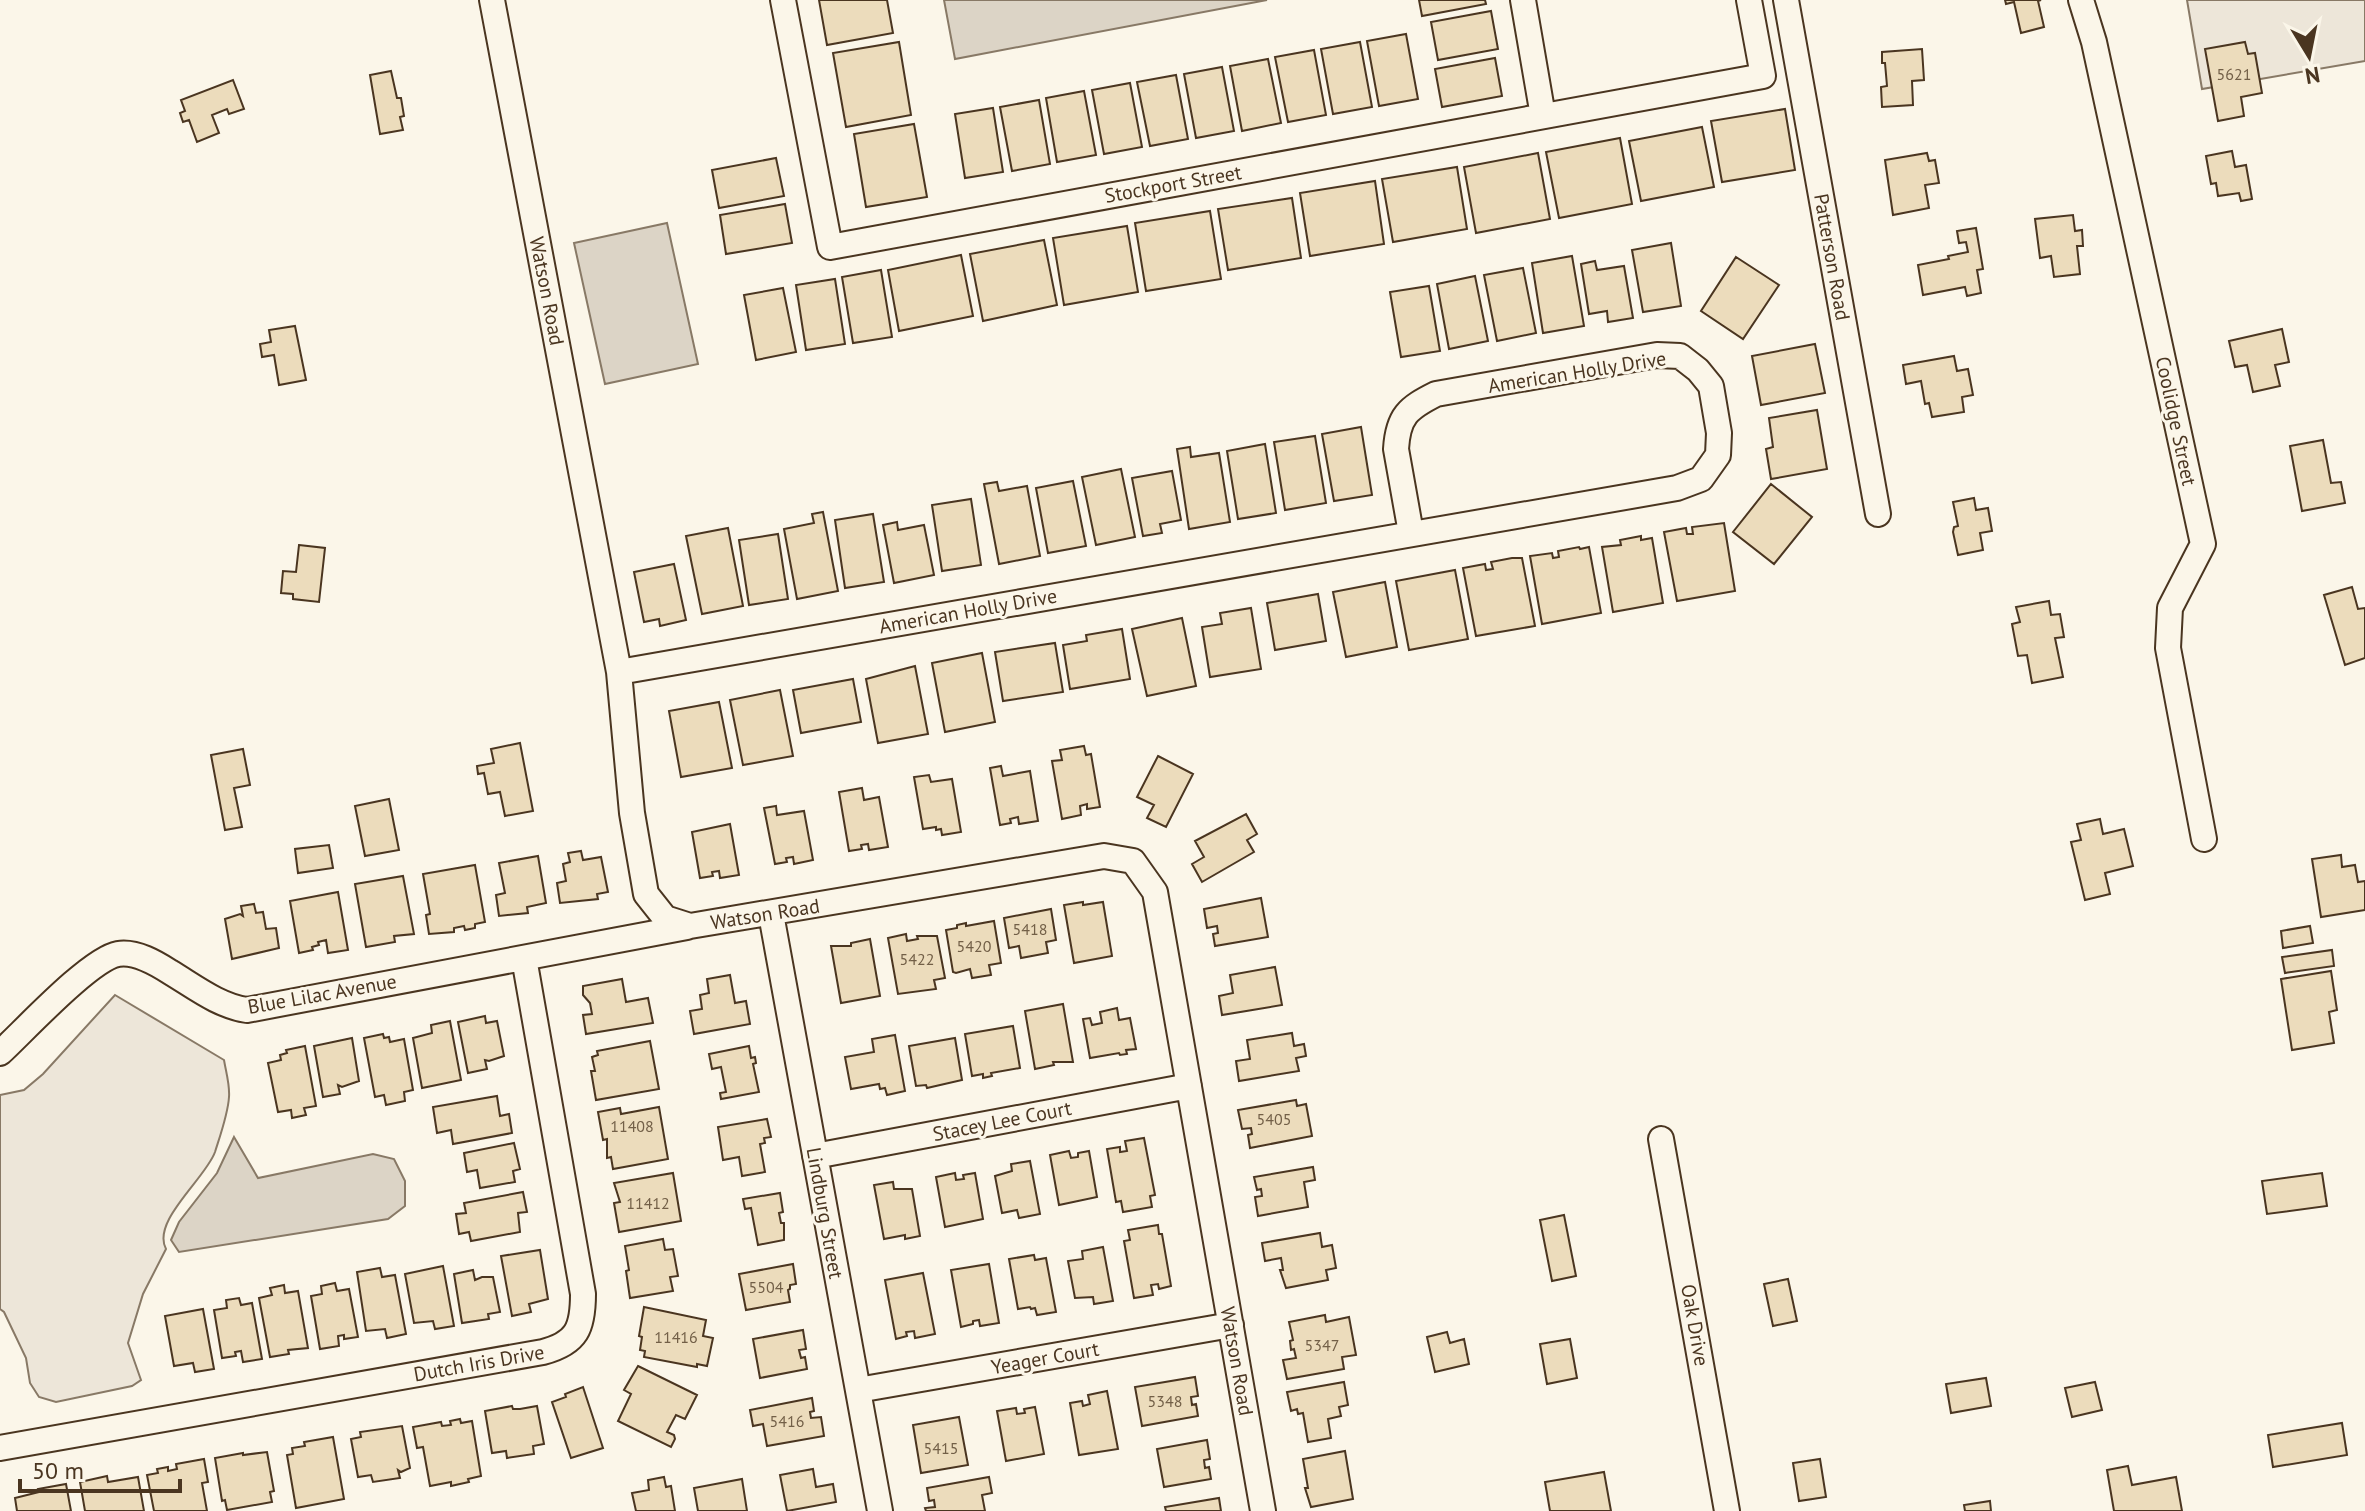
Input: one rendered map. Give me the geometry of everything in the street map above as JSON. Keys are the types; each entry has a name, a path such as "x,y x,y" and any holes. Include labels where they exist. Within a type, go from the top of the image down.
{"street":[{"name":"Watson Road","path":"492,0 619,672 632,813 646,894 665,918 690,926 1104,856 1133,861 1155,892 1263,1511"},
{"name":"Stockport Street","path":"783,0 830,247 1763,76 1749,0"},
{"path":"1523,0 1543,116"},
{"name":"Patterson Road","path":"1786,0 1878,514"},
{"name":"Coolidge Street","path":"2081,0 2094,42 2203,544 2170,608 2168,648 2204,839"},
{"name":"American Holly Drive","path":"619,672 1677,488 1701,479 1718,455 1719,433 1711,386 1698,370 1680,356 1657,355 1436,394 1403,416 1397,436 1396,449 1411,533"},
{"name":"Lindburg Street","path":"771,914 880,1511"},
{"name":"Blue Lilac Avenue","path":"0,1053 96,963 119,954 140,956 229,1007 247,1010 690,926"},
{"name":"Dutch Iris Drive","path":"0,1448 543,1352 561,1347 576,1335 583,1318 583,1294 524,958"},
{"name":"Stacey Lee Court","path":"815,1156 1189,1086"},
{"name":"Oak Drive","path":"1661,1139 1727,1511"},
{"name":"Yeager Court","path":"858,1390 1231,1325"}],"shaded area":[{"path":"944,0 1267,0 955,59"},
{"path":"2187,0 2365,0 2365,61 2202,89"},
{"path":"667,223 698,364 605,384 574,243"},
{"path":"115,995 224,1060 229,1088 228,1104 215,1152 166,1226 163,1238 166,1249 143,1294 128,1343 141,1380 132,1386 56,1402 39,1397 30,1383 26,1358 0,1309 0,1095 24,1090 43,1074"},
{"path":"234,1137 258,1178 373,1154 394,1159 405,1181 405,1206 388,1219 179,1252 171,1240 179,1222 217,1173"}],"building":[{"path":"819,0 887,0 893,33 827,45"},
{"path":"1419,0 1485,0 1486,4 1422,16"},
{"path":"2005,0 2041,0 2038,1 2044,27 2021,33 2014,2 2006,4"},
{"path":"1491,11 1498,49 1438,60 1431,22"},
{"path":"1406,34 1418,99 1379,106 1367,41"},
{"path":"899,42 911,115 846,127 833,53"},
{"path":"1360,42 1372,107 1333,114 1321,49"},
{"path":"2245,42 2248,54 2255,53 2262,93 2241,97 2244,116 2218,121 2205,49"},
{"path":"1922,49 1924,80 1912,81 1913,105 1882,107 1881,87 1887,86 1882,52"},
{"path":"1314,50 1326,115 1288,122 1275,57"},
{"path":"1495,58 1502,96 1442,107 1435,69"},
{"path":"1268,59 1281,123 1242,131 1230,66"},
{"path":"1222,67 1234,131 1196,138 1184,74"},
{"path":"391,71 397,98 401,98 403,130 380,134 370,75"},
{"path":"1176,75 1188,139 1150,146 1137,82"},
{"path":"233,80 244,109 229,114 227,109 212,115 219,133 197,142 189,120 183,122 180,113 185,111 181,100"},
{"path":"1130,83 1142,147 1104,154 1092,90"},
{"path":"1084,91 1096,155 1057,162 1046,98"},
{"path":"1039,100 1050,164 1012,171 1000,107"},
{"path":"993,108 1003,172 965,178 955,114"},
{"path":"1785,109 1795,170 1722,182 1711,121"},
{"path":"914,124 927,197 866,207 854,134"},
{"path":"1702,127 1714,187 1641,201 1629,141"},
{"path":"1620,138 1632,204 1559,218 1546,152"},
{"path":"2232,151 2235,167 2246,165 2252,199 2241,201 2239,193 2218,196 2216,183 2211,184 2206,156"},
{"path":"1538,153 1550,219 1476,233 1464,167"},
{"path":"1927,153 1929,161 1935,160 1939,183 1925,185 1929,208 1893,215 1885,160"},
{"path":"776,158 784,196 719,208 712,170"},
{"path":"1457,167 1467,229 1393,242 1382,179"},
{"path":"1375,181 1384,244 1310,256 1300,193"},
{"path":"1292,198 1301,258 1228,270 1218,209"},
{"path":"785,204 792,243 726,254 720,215"},
{"path":"1210,211 1221,279 1146,291 1135,223"},
{"path":"2073,215 2075,231 2082,230 2083,246 2077,246 2080,274 2054,277 2051,256 2040,258 2035,219"},
{"path":"1127,226 1138,292 1064,305 1053,238"},
{"path":"1976,228 1983,269 1977,270 1981,293 1967,296 1965,287 1923,295 1918,265 1968,252 1966,242 1959,243 1957,231"},
{"path":"1044,240 1057,305 983,321 970,254"},
{"path":"1671,243 1681,306 1643,312 1632,250"},
{"path":"961,255 973,316 899,331 888,270"},
{"path":"1572,256 1584,326 1543,333 1532,263"},
{"path":"1736,257 1779,285 1743,339 1701,311"},
{"path":"1595,261 1597,270 1624,266 1633,318 1608,322 1607,311 1589,314 1581,264"},
{"path":"1523,268 1536,333 1497,341 1484,275"},
{"path":"881,270 892,337 853,343 842,277"},
{"path":"1475,276 1488,341 1449,349 1437,284"},
{"path":"835,279 845,344 806,350 796,285"},
{"path":"1429,286 1440,351 1401,357 1390,292"},
{"path":"783,288 796,352 756,360 744,295"},
{"path":"295,326 306,380 279,385 274,355 262,357 260,344 271,342 269,330"},
{"path":"2282,329 2289,362 2275,365 2280,386 2253,392 2247,365 2235,367 2229,341"},
{"path":"1815,344 1825,393 1761,405 1752,356"},
{"path":"1954,356 1957,371 1968,369 1973,395 1962,397 1964,412 1932,417 1929,403 1925,404 1921,381 1906,384 1903,365"},
{"path":"1817,410 1827,469 1771,479 1766,449 1773,447 1769,418"},
{"path":"1361,427 1372,495 1334,501 1322,434"},
{"path":"1315,436 1326,503 1285,510 1274,442"},
{"path":"2323,440 2331,483 2341,482 2345,503 2302,511 2290,446"},
{"path":"1265,444 1276,513 1238,519 1227,451"},
{"path":"1190,447 1191,457 1219,453 1230,522 1189,529 1177,449"},
{"path":"1121,469 1135,537 1096,545 1082,477"},
{"path":"1172,471 1181,520 1160,524 1162,533 1143,536 1132,478"},
{"path":"1073,481 1086,546 1048,553 1036,488"},
{"path":"997,482 999,491 1027,486 1040,556 999,564 984,484"},
{"path":"1771,484 1812,517 1774,564 1733,532"},
{"path":"1974,498 1976,510 1988,508 1992,531 1980,533 1983,550 1958,555 1953,532 1954,527 1958,526 1953,502"},
{"path":"971,499 981,565 942,571 932,505"},
{"path":"823,512 838,591 797,599 784,529 814,523 812,514"},
{"path":"873,514 884,582 845,588 835,520"},
{"path":"897,522 898,530 924,525 934,575 894,583 883,525"},
{"path":"1724,523 1735,591 1677,601 1664,532 1686,528 1687,534 1693,534 1692,527"},
{"path":"728,528 743,606 702,614 686,536"},
{"path":"778,534 788,599 749,605 739,540"},
{"path":"1641,536 1641,540 1652,538 1663,603 1613,612 1602,547 1621,545 1620,540"},
{"path":"299,545 325,548 319,602 293,599 293,594 281,593 283,571 296,572"},
{"path":"1589,547 1601,613 1542,624 1530,556 1552,553 1553,558 1559,557 1558,551"},
{"path":"1522,558 1535,626 1476,636 1463,568 1485,564 1486,570 1493,569 1491,562"},
{"path":"674,564 686,620 660,626 659,619 644,622 634,572"},
{"path":"1455,570 1468,639 1409,650 1396,581"},
{"path":"1385,582 1397,647 1346,657 1333,592"},
{"path":"2352,587 2358,609 2365,608 2365,658 2345,665 2324,595"},
{"path":"1318,594 1326,641 1275,650 1267,603"},
{"path":"2049,601 2051,615 2060,614 2064,637 2055,638 2063,677 2032,683 2027,655 2018,656 2012,624 2020,622 2016,607"},
{"path":"1251,608 1261,669 1210,677 1202,627 1222,624 1220,613"},
{"path":"1182,618 1196,686 1147,696 1132,629"},
{"path":"1122,629 1130,679 1070,689 1063,645 1087,641 1086,635"},
{"path":"1055,643 1063,692 1003,701 995,652"},
{"path":"982,653 995,722 945,732 932,663"},
{"path":"915,666 928,734 878,743 866,679"},
{"path":"853,679 861,722 801,733 793,690"},
{"path":"780,690 793,756 743,765 730,700"},
{"path":"719,702 732,768 681,777 669,711"},
{"path":"520,743 533,811 505,816 500,792 488,794 484,773 478,774 477,766 494,763 491,749"},
{"path":"1084,746 1086,755 1091,754 1100,807 1087,809 1087,804 1080,806 1081,815 1062,819 1052,761 1062,760 1060,750"},
{"path":"243,749 250,785 234,788 242,827 225,830 211,755"},
{"path":"1158,756 1193,774 1166,827 1147,818 1154,805 1137,797"},
{"path":"1001,766 1003,776 1030,771 1038,821 1019,824 1018,817 1010,819 1011,823 1000,825 990,768"},
{"path":"929,775 931,782 952,779 961,832 942,835 941,829 936,830 936,827 923,829 914,777"},
{"path":"862,788 864,800 879,797 888,847 869,850 868,844 861,845 862,849 849,851 839,792"},
{"path":"389,799 399,850 365,856 355,806"},
{"path":"776,806 777,815 804,811 813,860 794,864 793,857 786,858 787,862 775,864 764,808"},
{"path":"1246,814 1257,834 1247,840 1254,852 1202,882 1192,864 1204,857 1195,841"},
{"path":"2100,819 2103,834 2124,829 2133,866 2105,873 2110,894 2085,900 2071,842 2081,840 2077,824"},
{"path":"730,824 739,875 720,878 719,871 712,872 713,876 700,878 692,832"},
{"path":"329,845 333,868 298,873 295,849"},
{"path":"581,851 583,860 601,857 608,892 597,894 598,899 560,903 557,883 566,881 563,864 570,862 568,853"},
{"path":"2341,855 2342,867 2355,865 2358,882 2365,881 2365,910 2321,917 2312,859"},
{"path":"538,856 546,903 527,907 528,913 499,916 496,895 505,893 499,863"},
{"path":"475,865 485,922 475,924 475,928 465,930 464,926 454,928 454,932 429,934 426,915 430,914 423,874"},
{"path":"403,876 414,934 394,936 395,942 366,947 355,884"},
{"path":"338,892 348,950 328,953 326,940 318,942 319,945 312,947 313,950 299,953 290,901"},
{"path":"1261,898 1268,937 1215,946 1213,934 1218,933 1217,926 1207,928 1204,909"},
{"path":"1083,902 1083,905 1103,902 1112,956 1074,963 1064,905"},
{"path":"254,904 256,913 263,912 266,929 276,928 279,948 232,959 225,919 240,914 243,916 241,906"},
{"path":"1051,909 1056,940 1046,942 1048,953 1021,958 1019,946 1009,948 1004,918"},
{"path":"994,921 1001,963 989,965 991,975 972,978 970,969 953,972 946,930 966,923 966,926"},
{"path":"2310,926 2313,943 2283,948 2281,931"},
{"path":"906,934 907,941 918,939 917,936 937,936 945,978 934,980 936,989 898,994 888,938"},
{"path":"870,939 880,996 841,1003 831,946 851,946 851,943"},
{"path":"2332,950 2334,966 2285,973 2282,957"},
{"path":"1275,967 1282,1005 1222,1015 1219,996 1233,993 1230,975"},
{"path":"2331,971 2337,1010 2329,1012 2334,1043 2292,1050 2281,979"},
{"path":"730,975 735,1003 746,1001 750,1024 694,1034 690,1011 702,1009 700,995 709,993 707,979"},
{"path":"622,979 626,1002 648,998 653,1023 586,1034 583,1015 592,1014 590,1003 583,995 583,986"},
{"path":"1063,1004 1073,1062 1053,1062 1054,1065 1035,1069 1025,1011"},
{"path":"1117,1008 1119,1020 1130,1018 1136,1049 1126,1050 1127,1054 1090,1058 1083,1019 1090,1018 1092,1025 1102,1023 1100,1012"},
{"path":"485,1016 486,1023 497,1021 504,1056 485,1060 487,1069 468,1073 458,1022"},
{"path":"450,1021 461,1080 422,1088 413,1038 432,1033 431,1025"},
{"path":"1013,1026 1020,1068 991,1073 992,1076 983,1078 983,1074 972,1076 965,1034"},
{"path":"1292,1033 1294,1046 1304,1044 1306,1056 1296,1058 1299,1071 1239,1081 1236,1061 1250,1059 1247,1040"},
{"path":"383,1034 384,1038 389,1037 390,1042 404,1039 413,1090 404,1092 405,1101 386,1105 384,1095 375,1097 364,1038"},
{"path":"895,1035 905,1091 887,1095 885,1088 880,1089 879,1084 851,1089 845,1057 874,1052 872,1039"},
{"path":"352,1038 359,1081 342,1087 338,1085 340,1094 323,1097 314,1046"},
{"path":"955,1038 962,1080 927,1088 926,1085 916,1086 909,1046"},
{"path":"650,1041 659,1089 596,1100 591,1071 595,1071 592,1057 598,1055 597,1051"},
{"path":"305,1046 316,1106 304,1108 306,1115 292,1118 291,1110 278,1112 268,1063 281,1060 280,1055 287,1053 286,1050"},
{"path":"749,1046 751,1058 755,1057 756,1063 753,1064 759,1092 721,1099 720,1093 726,1092 721,1067 712,1069 709,1054"},
{"path":"497,1096 500,1116 509,1114 512,1133 453,1144 451,1130 437,1133 433,1107"},
{"path":"1296,1100 1297,1106 1306,1104 1312,1136 1250,1148 1248,1135 1252,1134 1251,1128 1242,1129 1238,1110"},
{"path":"659,1107 668,1159 613,1169 611,1157 607,1158 607,1139 603,1140 598,1112 620,1108 621,1114"},
{"path":"767,1119 771,1137 764,1138 765,1143 760,1144 765,1172 742,1176 739,1157 723,1160 718,1127"},
{"path":"1144,1138 1155,1195 1150,1196 1152,1207 1123,1212 1121,1201 1116,1202 1107,1149 1120,1147 1120,1152 1127,1151 1125,1141"},
{"path":"514,1143 520,1169 513,1171 515,1182 480,1188 477,1170 467,1172 464,1153"},
{"path":"1069,1151 1071,1158 1089,1151 1097,1197 1059,1205 1050,1155"},
{"path":"1030,1161 1040,1214 1019,1218 1017,1210 1002,1213 995,1176 1012,1171 1011,1164"},
{"path":"1313,1167 1315,1180 1304,1182 1308,1207 1258,1216 1255,1197 1262,1196 1254,1177"},
{"path":"673,1173 681,1221 619,1232 614,1203 620,1202 614,1183"},
{"path":"955,1173 956,1180 975,1173 983,1219 945,1227 936,1177"},
{"path":"2322,1173 2327,1206 2267,1214 2262,1181"},
{"path":"893,1182 894,1189 912,1189 920,1236 884,1239 874,1185"},
{"path":"523,1192 527,1212 518,1213 520,1232 471,1241 469,1232 459,1234 456,1214 466,1213 464,1203"},
{"path":"780,1193 783,1212 779,1213 781,1223 784,1223 784,1240 758,1245 751,1208 745,1209 743,1199"},
{"path":"1564,1215 1576,1276 1552,1281 1540,1220"},
{"path":"1158,1225 1171,1286 1159,1289 1158,1284 1151,1285 1153,1295 1134,1298 1124,1241 1130,1240 1128,1230"},
{"path":"1320,1233 1322,1247 1332,1245 1336,1268 1326,1270 1328,1280 1286,1288 1280,1270 1283,1270 1281,1258 1265,1261 1262,1243"},
{"path":"663,1239 665,1250 673,1249 678,1276 670,1277 673,1291 630,1298 625,1246"},
{"path":"1103,1247 1113,1301 1094,1304 1093,1297 1075,1298 1068,1261 1083,1259 1082,1251"},
{"path":"540,1250 548,1299 529,1304 531,1312 512,1316 501,1256"},
{"path":"1034,1255 1035,1260 1046,1258 1056,1312 1037,1315 1035,1308 1018,1309 1009,1259"},
{"path":"793,1264 796,1284 790,1285 788,1290 790,1302 746,1310 739,1274"},
{"path":"989,1264 999,1323 980,1326 979,1320 961,1327 951,1270"},
{"path":"443,1266 454,1326 435,1329 433,1321 414,1323 405,1274"},
{"path":"380,1268 382,1277 395,1275 406,1334 387,1338 385,1329 366,1331 357,1272"},
{"path":"473,1270 475,1280 493,1277 500,1312 488,1314 489,1319 462,1323 454,1274"},
{"path":"923,1273 935,1334 915,1338 914,1331 906,1332 907,1336 896,1339 885,1280"},
{"path":"1788,1279 1797,1321 1773,1326 1764,1284"},
{"path":"335,1283 337,1291 349,1289 358,1337 344,1339 344,1335 338,1336 339,1346 320,1349 311,1296 322,1294 321,1286"},
{"path":"284,1285 285,1293 298,1291 308,1348 288,1350 289,1354 270,1357 259,1298 272,1295 270,1288"},
{"path":"239,1298 241,1305 252,1303 262,1359 243,1362 241,1351 235,1352 236,1356 222,1358 214,1310 227,1308 226,1300"},
{"path":"644,1307 706,1320 703,1336 713,1338 707,1366 697,1364 697,1367 644,1357 645,1351 640,1350 642,1337 639,1336"},
{"path":"203,1309 214,1369 195,1372 193,1363 174,1366 165,1316"},
{"path":"1325,1315 1326,1322 1349,1317 1356,1355 1342,1357 1344,1369 1287,1379 1283,1360 1296,1358 1294,1349 1291,1350 1290,1341 1293,1340 1289,1322"},
{"path":"803,1330 806,1349 799,1350 801,1358 805,1357 807,1369 760,1378 753,1339"},
{"path":"1447,1332 1450,1343 1464,1339 1469,1364 1435,1372 1427,1337"},
{"path":"1570,1339 1577,1378 1547,1384 1540,1344"},
{"path":"638,1366 697,1395 685,1419 676,1415 667,1432 674,1435 671,1447 618,1421 631,1394 624,1390"},
{"path":"1195,1377 1198,1396 1191,1397 1198,1416 1142,1426 1135,1387"},
{"path":"1986,1378 1991,1406 1951,1413 1946,1384"},
{"path":"1344,1382 1348,1405 1339,1407 1341,1416 1328,1419 1331,1438 1308,1442 1303,1413 1298,1414 1297,1409 1291,1411 1287,1392"},
{"path":"2095,1382 2102,1410 2072,1417 2065,1388"},
{"path":"583,1387 603,1448 571,1458 552,1402"},
{"path":"1107,1391 1118,1449 1079,1455 1070,1403 1082,1401 1083,1406 1090,1404 1088,1395"},
{"path":"812,1398 814,1411 810,1412 811,1418 821,1417 824,1436 767,1446 763,1424 753,1426 750,1410"},
{"path":"512,1406 513,1409 520,1409 537,1406 544,1444 533,1446 534,1454 507,1458 506,1451 492,1453 485,1411"},
{"path":"1035,1407 1044,1454 1006,1461 997,1411 1016,1408 1017,1414"},
{"path":"959,1417 968,1465 921,1473 913,1425"},
{"path":"460,1419 461,1423 472,1421 481,1476 451,1486 451,1482 430,1486 423,1447 417,1448 413,1427 441,1422 442,1426 451,1425 450,1421"},
{"path":"2342,1423 2347,1455 2273,1467 2268,1435"},
{"path":"402,1426 410,1468 401,1472 398,1470 400,1478 373,1482 371,1475 358,1477 351,1439 361,1437 360,1432"},
{"path":"333,1437 344,1499 296,1508 287,1455 293,1454 292,1448 305,1446 304,1442"},
{"path":"1207,1440 1210,1459 1204,1460 1211,1479 1164,1487 1157,1449"},
{"path":"1345,1451 1353,1499 1311,1507 1305,1488 1308,1488 1303,1459"},
{"path":"267,1452 274,1491 270,1492 272,1502 227,1510 225,1500 222,1501 215,1458"},
{"path":"204,1459 208,1482 202,1483 207,1511 154,1511 147,1475 158,1473 157,1469 168,1467 168,1471 177,1469 176,1464"},
{"path":"1820,1459 1826,1497 1799,1501 1793,1463"},
{"path":"2128,1466 2132,1485 2176,1477 2182,1511 2114,1511 2107,1470"},
{"path":"813,1469 816,1487 833,1484 836,1502 787,1511 780,1475"},
{"path":"1604,1472 1611,1511 1550,1511 1545,1482"},
{"path":"107,1476 108,1482 138,1477 144,1511 85,1511 80,1482"},
{"path":"664,1477 666,1487 671,1486 675,1511 636,1511 632,1493 649,1490 648,1480"},
{"path":"989,1477 992,1493 982,1495 985,1511 926,1511 925,1508 935,1507 934,1500 929,1501 927,1488"},
{"path":"742,1479 747,1511 698,1511 694,1488"},
{"path":"66,1484 71,1511 17,1511 15,1498 39,1492 38,1489"},
{"path":"1219,1498 1221,1511 1166,1511 1165,1507"},
{"path":"1990,1501 1991,1511 1965,1511 1964,1505"}]}
